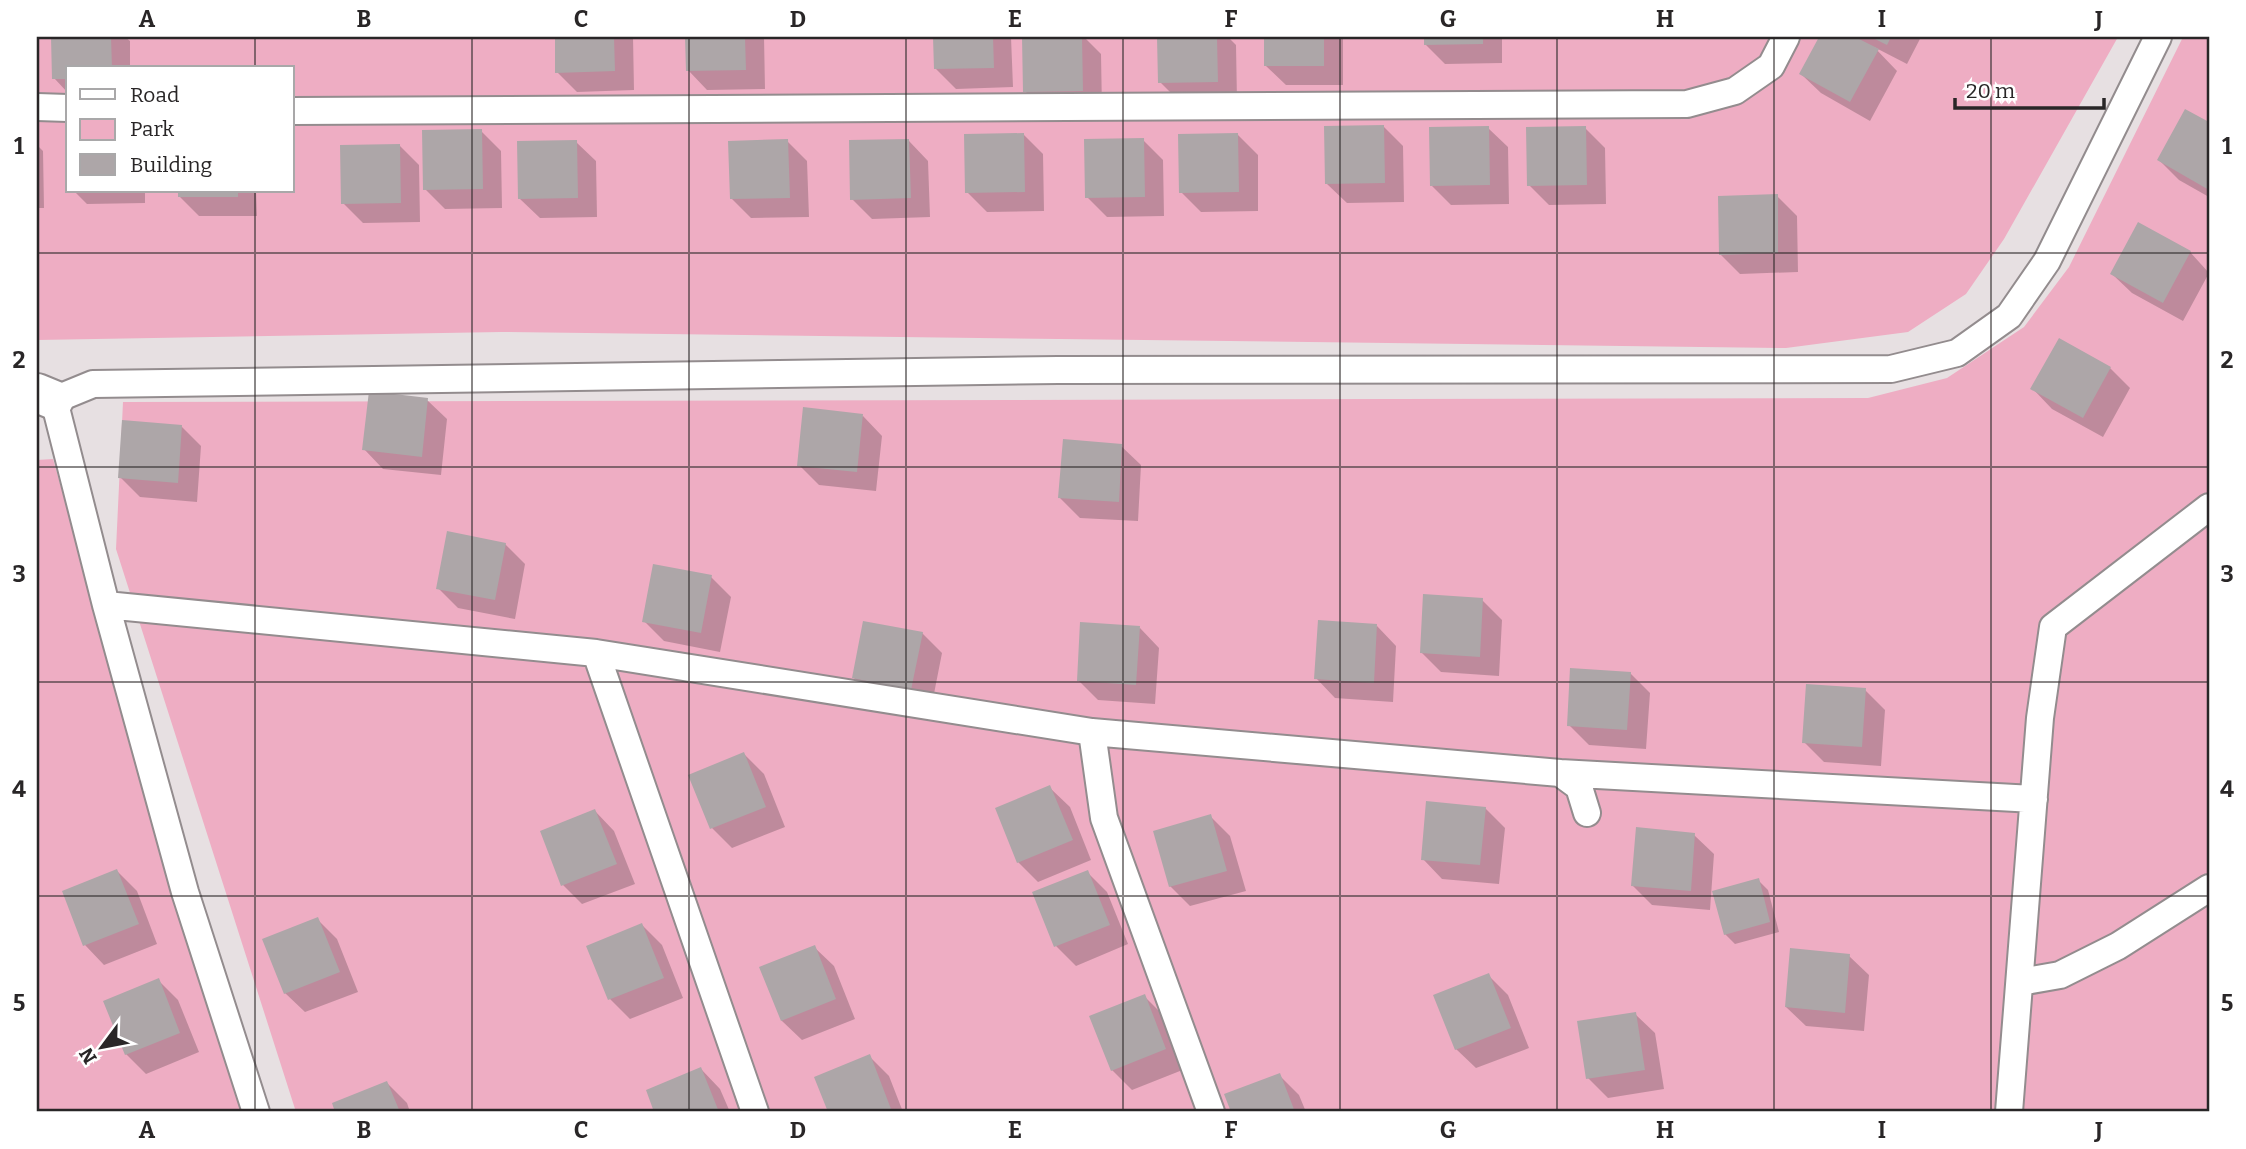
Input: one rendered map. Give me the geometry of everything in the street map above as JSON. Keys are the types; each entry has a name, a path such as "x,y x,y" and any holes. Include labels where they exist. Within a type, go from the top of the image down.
{"lane":[{"path":"294,111 1687,104 1735,91 1771,66 1786,37"},
{"path":"256,1112 185,892 46,396 93,384 1058,370 1891,369 1957,353 2009,316 2047,261 2158,37"},
{"path":"37,107 66,108"},
{"path":"2010,1112 2034,799 2053,627 2209,507"},
{"path":"106,605 596,653 1092,732 1560,773 2034,799"},
{"path":"596,653 755,1112"},
{"path":"1092,732 1104,818 1210,1112"},
{"path":"1560,773 1579,787 1587,813"},
{"path":"2020,982 2060,975 2118,946 2209,888"}],"green space":[{"path":"37,37 2118,37 2004,239 1966,294 1908,332 1786,348 501,332 37,340"},
{"path":"2183,37 2209,37 2209,1112 296,1112 116,549 123,402 1868,398 1947,378 2024,327 2069,267"},
{"path":"53,459 217,1033 245,1112 37,1112 37,460"}],"building":[{"path":"51,37 111,37 112,66 66,66 66,79 52,79"},
{"path":"555,37 614,37 615,71 555,73"},
{"path":"685,37 745,37 746,70 686,71"},
{"path":"933,37 993,37 994,68 934,69"},
{"path":"1022,37 1082,37 1083,91 1023,92"},
{"path":"1157,37 1217,37 1218,82 1158,83"},
{"path":"1264,37 1324,37 1324,66 1264,66"},
{"path":"1424,37 1483,37 1483,44 1424,45"},
{"path":"1819,37 1855,37 1879,49 1850,102 1799,74"},
{"path":"1871,37 1891,37 1887,45"},
{"path":"2185,109 2209,122 2209,190 2157,160"},
{"path":"1384,125 1385,183 1325,184 1324,126"},
{"path":"65,126 66,126 66,189"},
{"path":"1489,126 1490,185 1430,186 1429,127"},
{"path":"1586,126 1587,185 1527,186 1526,127"},
{"path":"482,129 483,189 423,190 422,130"},
{"path":"1024,133 1025,192 965,193 964,134"},
{"path":"1238,133 1239,192 1179,193 1178,134"},
{"path":"1144,138 1145,197 1085,198 1084,139"},
{"path":"788,139 790,198 730,199 728,141"},
{"path":"909,139 911,198 850,200 849,140"},
{"path":"577,140 578,198 518,199 517,141"},
{"path":"400,144 401,203 341,204 340,145"},
{"path":"178,192 238,192 238,197 178,197"},
{"path":"1778,194 1778,253 1719,255 1718,196"},
{"path":"2138,222 2191,251 2163,303 2110,274"},
{"path":"2059,338 2111,367 2083,418 2030,389"},
{"path":"369,391 428,398 422,457 362,450"},
{"path":"803,407 863,414 857,472 797,466"},
{"path":"122,420 182,425 178,483 118,478"},
{"path":"1063,439 1122,444 1119,502 1058,498"},
{"path":"447,531 506,543 495,600 436,589"},
{"path":"653,564 712,575 701,633 642,622"},
{"path":"1423,594 1483,598 1480,657 1420,653"},
{"path":"1318,620 1377,624 1374,683 1314,679"},
{"path":"863,621 923,632 911,690 852,678"},
{"path":"1080,622 1140,626 1136,685 1077,681"},
{"path":"1570,668 1631,672 1627,730 1567,726"},
{"path":"1806,684 1866,688 1862,747 1802,743"},
{"path":"744,752 766,807 710,829 688,775"},
{"path":"1050,785 1073,840 1017,863 995,808"},
{"path":"1426,801 1486,807 1480,865 1421,860"},
{"path":"595,809 617,864 561,886 540,831"},
{"path":"1211,814 1227,871 1169,887 1153,831"},
{"path":"1636,827 1695,833 1691,891 1631,886"},
{"path":"117,869 139,924 83,946 62,891"},
{"path":"1088,870 1110,925 1054,947 1032,892"},
{"path":"1759,878 1770,922 1724,935 1712,891"},
{"path":"318,917 340,972 284,994 262,939"},
{"path":"642,923 664,978 608,1000 586,946"},
{"path":"815,945 836,999 781,1021 759,967"},
{"path":"1790,948 1850,954 1845,1013 1785,1007"},
{"path":"1489,973 1511,1028 1455,1050 1433,995"},
{"path":"159,978 180,1033 125,1055 103,1001"},
{"path":"1145,994 1166,1049 1111,1071 1089,1016"},
{"path":"1636,1012 1645,1070 1586,1079 1577,1021"},
{"path":"870,1054 891,1109 883,1112 828,1112 814,1077"},
{"path":"701,1067 719,1112 654,1112 646,1090"},
{"path":"1280,1073 1295,1112 1231,1112 1224,1094"},
{"path":"387,1081 400,1112 335,1112 332,1103"}]}
